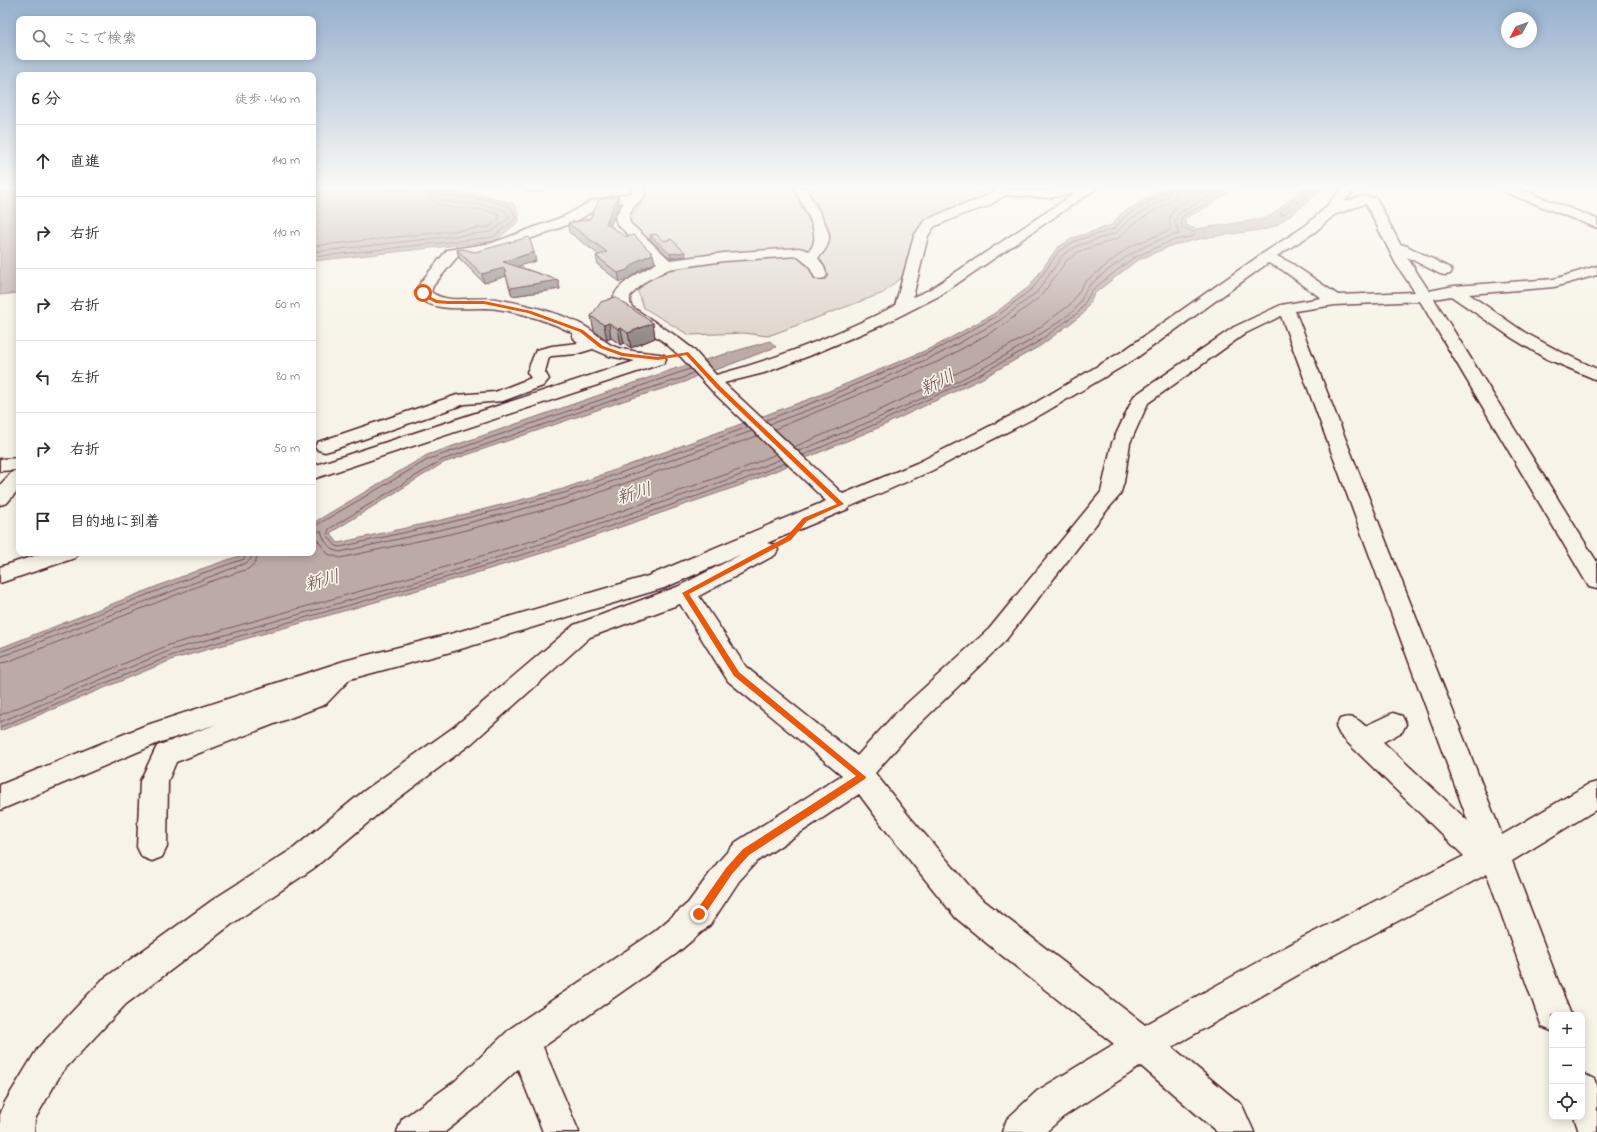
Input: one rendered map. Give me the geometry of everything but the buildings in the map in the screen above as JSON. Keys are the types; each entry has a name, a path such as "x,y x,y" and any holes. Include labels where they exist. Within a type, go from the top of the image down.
{"street":[{"path":"511,241 495,247 452,253 423,290 426,296 436,301 448,303 484,302 496,304 585,328 602,347 622,354 658,358 690,357"},
{"path":"642,241 663,261 664,265"},
{"path":"809,258 818,251 821,241"},
{"path":"903,307 921,241"},
{"path":"713,382 803,352 876,322 903,307 934,293 1012,241"},
{"path":"0,798 153,734 344,671 454,642 656,582 805,520 836,500 924,467 1036,410 1129,355 1292,241"},
{"path":"1391,241 1403,264 1425,296 1597,581"},
{"path":"1394,247 1452,269 1443,276 1459,284 1457,291"},
{"path":"820,275 820,271 809,258 798,252 746,255 664,265 638,280 622,296 622,303 626,310 670,339 690,357 713,382 836,500"},
{"path":"1267,257 1286,266 1335,300"},
{"path":"415,1132 466,1094 523,1040 665,943 699,914 729,871 746,852 860,775 902,724 997,635 1100,505 1110,495 1122,443 1140,400 1219,343 1240,330 1286,308 1335,300 1425,296 1457,291 1554,283 1588,274 1597,270"},
{"path":"608,301 627,290"},
{"path":"1457,291 1518,335 1550,354 1597,375"},
{"path":"1286,308 1492,857 1553,1012"},
{"path":"319,447 462,399 497,397 537,382 540,379 536,372 542,354 577,349 587,346 581,337 585,328"},
{"path":"316,472 658,358"},
{"path":"319,447 340,446 453,421 481,418"},
{"path":"0,465 16,464"},
{"path":"0,498 16,479"},
{"path":"11,1124 50,1060 114,992 225,910 304,858 374,800 463,735 582,631 685,593 789,538 805,520"},
{"path":"0,575 58,556"},
{"path":"685,593 737,674 860,775 898,824 967,907 1143,1045 1229,1118 1236,1132"},
{"path":"152,847 154,781 166,754 316,697 344,671"},
{"path":"1393,724 1356,733 1492,857"},
{"path":"1020,1132 1050,1104 1143,1045 1314,949 1492,857 1597,794"},
{"path":"523,1040 561,1132"},
{"path":"1585,1099 1597,1132"}],"shaded area":[{"path":"648,241 918,241 912,268 883,293 768,336 744,333 689,335 644,308 638,292 647,278 672,263"}],"water":[{"path":"0,241 16,241 16,293 0,295"},
{"path":"316,241 495,241 316,261"},
{"name":"新川","path":"1068,241 1192,241 1173,245 1136,261 1095,293 1083,314 1040,346 981,379 880,427 744,484 566,546 439,584 174,659 0,731 0,648 201,569 239,556 316,556 316,521 427,455 677,368 770,341 776,347 696,376 685,382 626,400 443,463 330,533 338,543 446,519 563,489 815,397 936,346 995,313 1030,286 1057,248"}],"route":[{"path":"423,293 436,301 448,303 484,302 529,312 556,320 581,331 602,347 622,354 658,358 687,353 719,388 841,504 805,520 789,538 685,593 737,674 862,777 746,852 729,871 699,914"}]}
